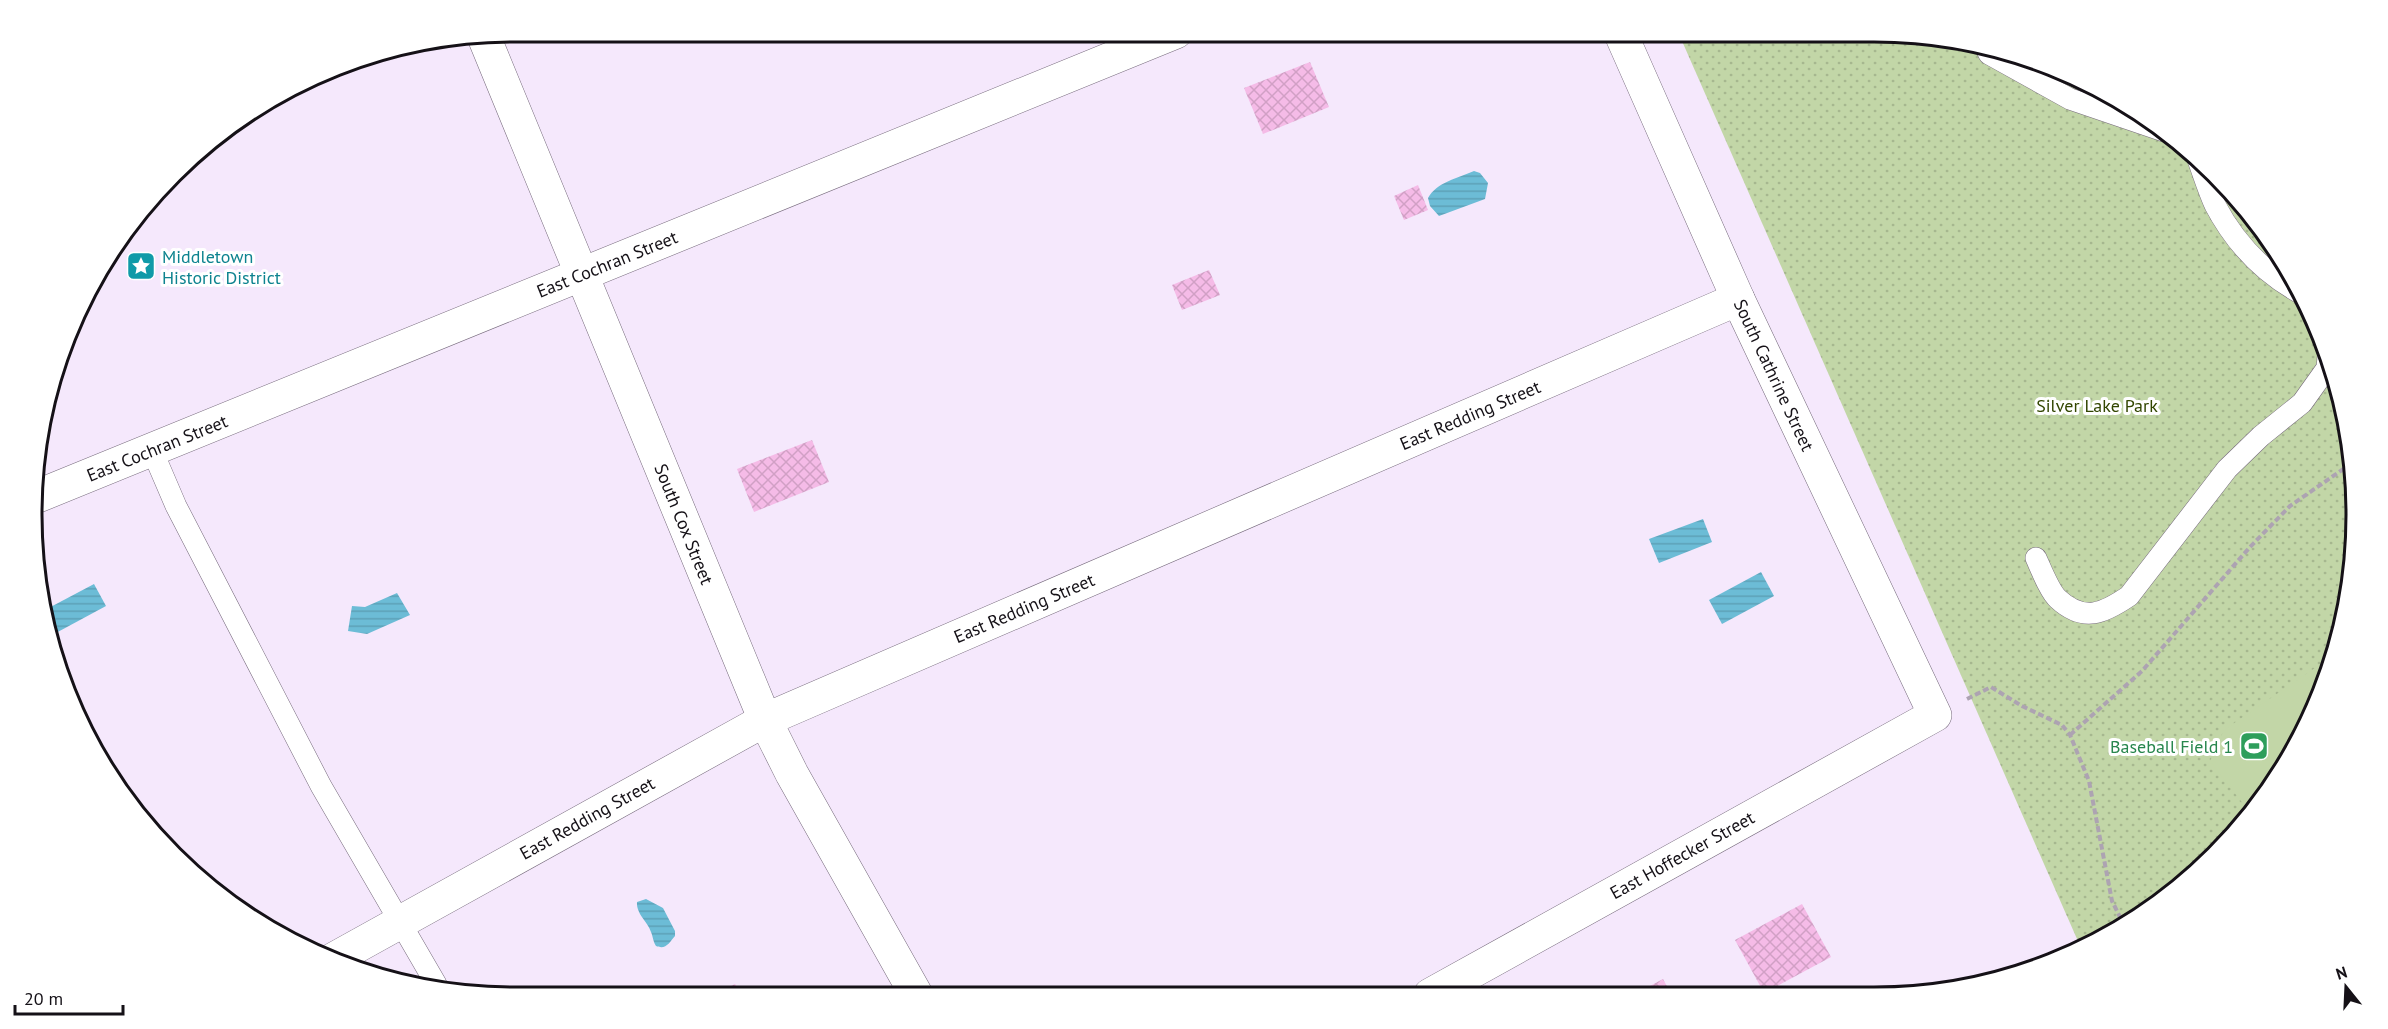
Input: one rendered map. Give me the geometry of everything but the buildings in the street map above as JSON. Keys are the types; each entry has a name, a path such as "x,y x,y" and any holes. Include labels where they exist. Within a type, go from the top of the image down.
{"street":[{"name":"East Cochran Street","path":"43,494 1151,42"},
{"name":"South Cathrine Street","path":"1624,42 1738,299 1935,715"},
{"name":"South Cox Street","path":"487,43 765,720 792,774 912,987"},
{"name":"East Redding Street","path":"342,954 765,720 1738,299"},
{"name":"East Hoffecker Street","path":"1444,987 1935,715"}],"lane":[{"path":"1996,58 2070,99 2134,121"},
{"path":"2204,177 2215,205 2244,249 2287,286"},
{"path":"2036,558 2057,598 2076,610 2094,615 2111,609 2129,597 2227,469 2261,435 2302,403 2324,372"},
{"path":"152,450 176,506 321,786 434,980"}],"path":[{"path":"2070,735 2142,671 2250,547 2290,507 2343,468"},
{"path":"1991,687 2022,706 2062,725 2070,735 2089,781 2112,901 2120,917"}],"green space":[{"name":"Silver Lake Park","path":"1682,42 1874,42 1935,46 1996,58 2054,78 2082,91 2136,122 2185,159 2208,180 2229,203 2266,252 2283,278 2310,334 2330,392 2337,422 2342,453 2346,514 2342,576 2337,607 2330,637 2310,695 2283,751 2266,777 2229,826 2208,849 2185,870 2136,907 2110,924 2078,940"},
{"name":"Baseball Field 1","path":"2322,663 2310,695 2283,751 2245,806 2210,761 2224,730"}],"water":[{"path":"1474,171 1480,173 1488,183 1485,199 1439,216 1430,206 1428,198 1448,181"},
{"path":"1703,519 1712,542 1659,563 1649,539"},
{"path":"1761,572 1774,596 1722,624 1709,600"},
{"path":"94,584 106,606 57,632 51,607"},
{"path":"397,593 410,615 367,634 348,631 352,606 365,607"},
{"path":"646,899 663,908 675,931 675,936 665,946 656,946 638,910 637,902"}],"place":[{"name":"Middletown Historic District","path":"141,266"},
{"name":"Baseball Field 1","path":"2254,746"}]}
